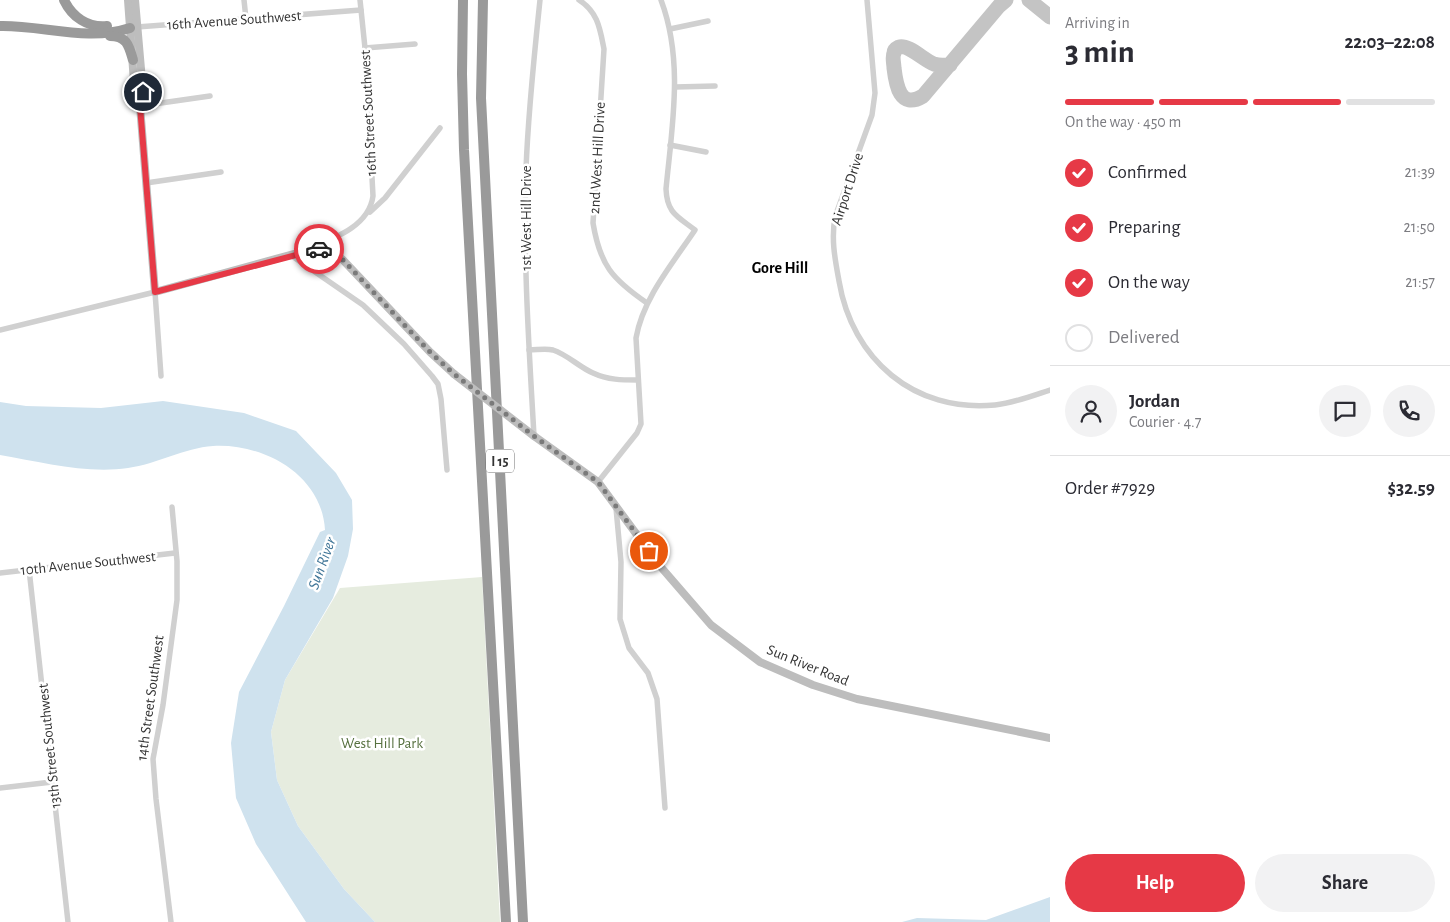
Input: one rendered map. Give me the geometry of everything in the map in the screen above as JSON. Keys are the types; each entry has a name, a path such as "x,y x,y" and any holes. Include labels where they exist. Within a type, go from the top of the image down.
{"highway":[{"path":"64,0 72,13 86,23 100,27 120,25 134,28"},
{"name":"I 15","path":"464,0 462,74 464,150 506,922"},
{"name":"I 15","path":"483,0 482,98 523,922"},
{"path":"0,26 62,33 121,31 134,28"},
{"path":"80,33 93,36 119,36 127,44 132,60"}],"street":[{"path":"128,0 143,92 140,106 161,376"},
{"path":"135,0 132,60 136,96 140,106"},
{"path":"244,0 246,18"},
{"name":"16th Street Southwest","path":"360,0 365,48 373,196 368,213"},
{"name":"1st West Hill Drive","path":"534,436 525,238 530,88 540,0"},
{"name":"2nd West Hill Drive","path":"579,0 586,4 599,23 604,49 593,223 597,246 608,270 624,288 647,303"},
{"path":"598,482 637,433 641,424 636,338 638,326 647,303 695,230 673,214 667,203 666,189 675,86 675,58 670,29 661,0"},
{"name":"Airport Drive","path":"867,0 875,93 874,106 835,217 832,232 841,296 850,321 873,359 883,370 912,389 940,400 969,406 995,405 1022,400 1050,390"},
{"name":"16th Avenue Southwest","path":"134,28 361,10"},
{"path":"670,29 708,21"},
{"path":"365,48 415,44"},
{"path":"675,86 715,86"},
{"path":"140,106 210,96"},
{"path":"0,330 292,256 332,239 359,222 385,198 440,128"},
{"path":"670,145 706,152"},
{"path":"146,183 220,172"},
{"name":"Sun River Road","path":"301,252 317,248 336,254 430,352 454,374 534,436 598,482 660,566 711,625 760,662 812,685 857,699 1050,738"},
{"path":"292,256 363,305 404,344 438,384 447,470"},
{"path":"529,350 552,350 566,356 592,373 607,379 638,380"},
{"path":"616,506 621,562 620,619 629,648 648,673 657,699 664,808"},
{"name":"14th Street Southwest","path":"171,922 156,799 154,759 177,600 177,561 172,507"},
{"name":"10th Avenue Southwest","path":"0,573 175,553"},
{"name":"13th Street Southwest","path":"29,569 68,922"},
{"path":"0,788 52,782"}],"green space":[{"name":"West Hill Park","path":"482,577 500,922 375,922 344,889 298,826 277,780 271,732 285,680 340,588"}],"water":[{"name":"Sun River","path":"163,401 244,413 296,431 336,473 352,500 353,529 348,556 333,598 285,680 271,732 277,780 298,826 344,889 375,922 306,922 256,844 236,798 231,743 239,692 320,532 325,530 321,510 313,493 302,478 287,466 270,457 252,450 232,446 202,447 139,466 112,469 64,466 0,455 0,402 26,406 101,408"},
{"path":"1050,897 1050,922 902,922 917,918 986,920"}],"taxiway":[{"path":"950,65 948,65 940,65 934,64 912,50 903,47 899,47 894,51 893,55 898,88 904,98 915,100 923,96 999,6 1006,0"},
{"path":"1029,0 1050,17"}],"way so far":[{"path":"319,249 336,254 343,260 430,352 454,374 534,436 598,482 649,551"}],"district":[{"name":"Gore Hill","path":"780,267"}],"route":[{"path":"143,92 140,106 155,292 301,252 319,249"}]}
